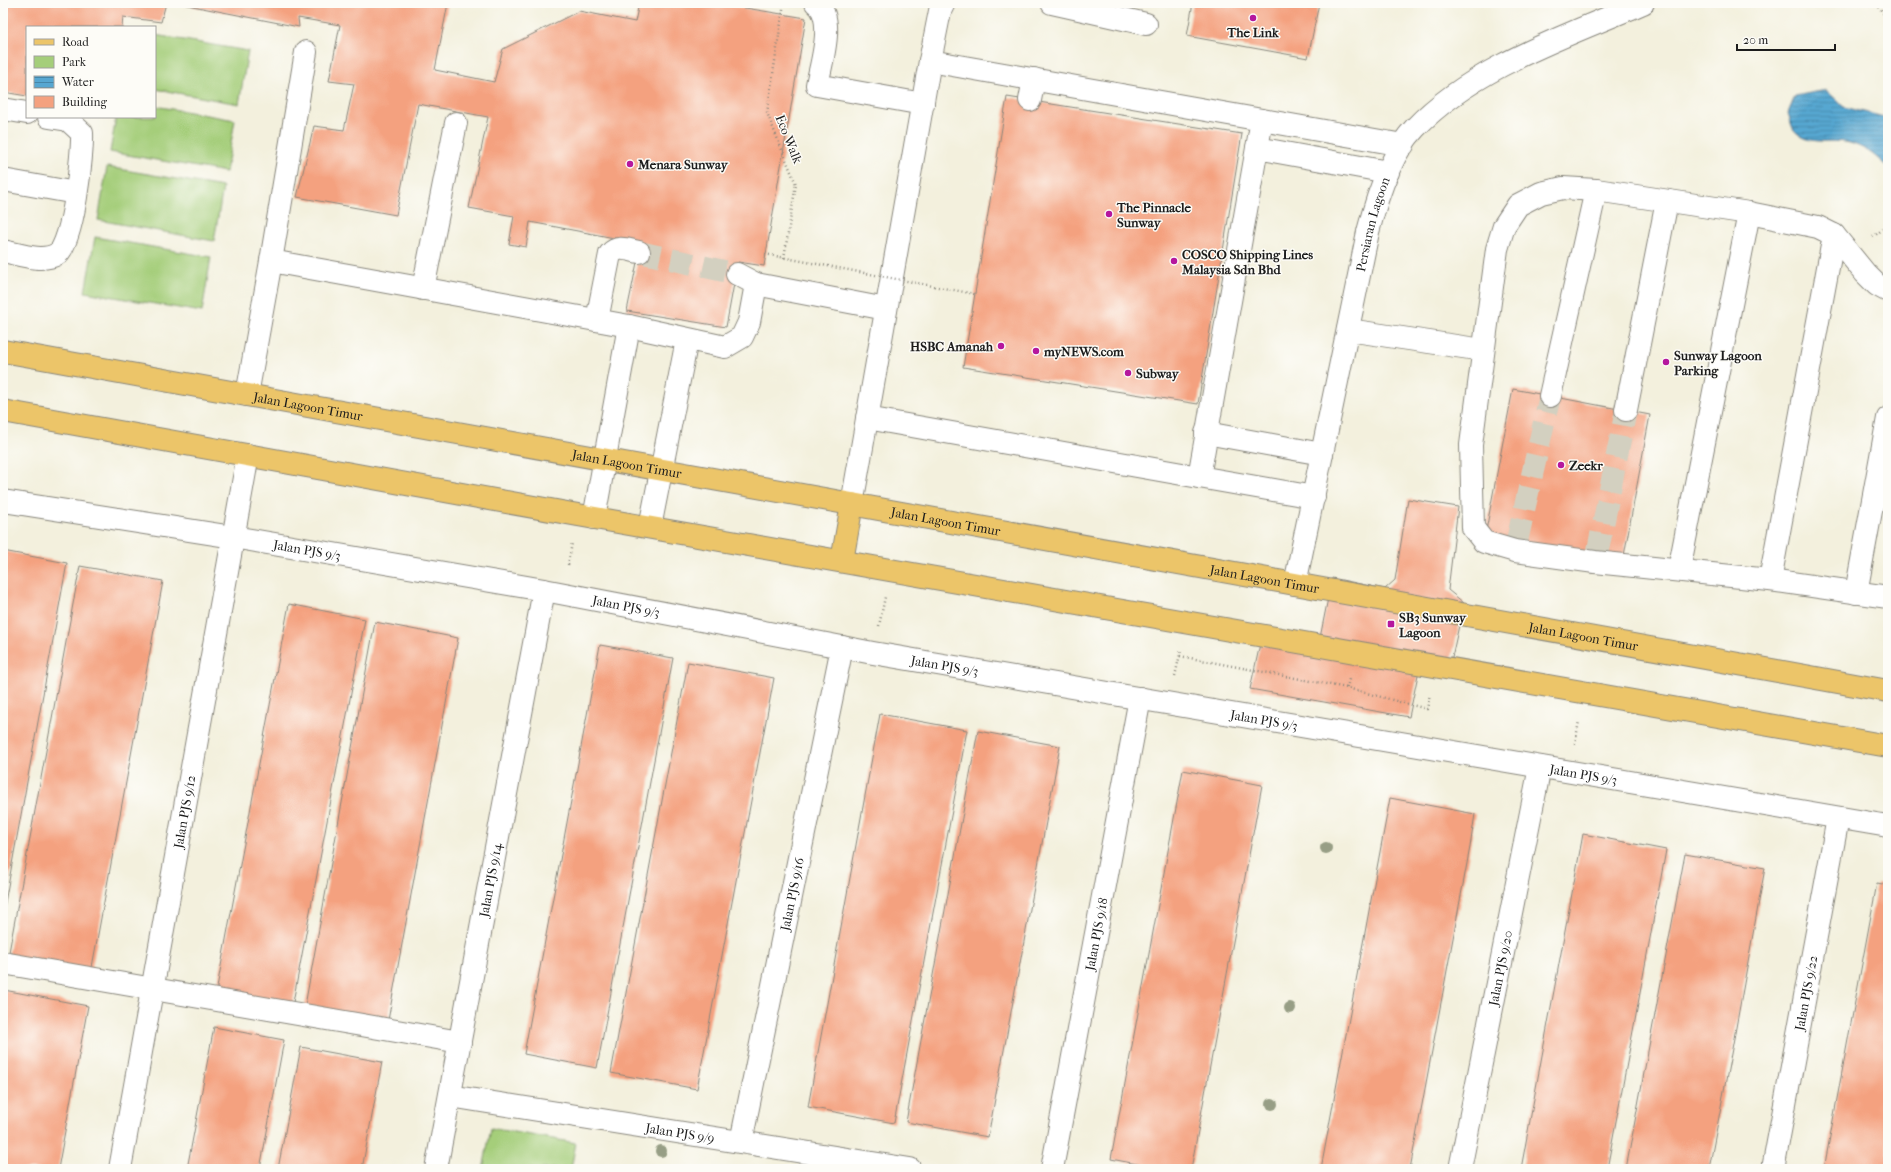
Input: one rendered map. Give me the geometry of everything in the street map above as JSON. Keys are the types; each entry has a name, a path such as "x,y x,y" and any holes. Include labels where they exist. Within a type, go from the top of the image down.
{"main road":[{"name":"Jalan Lagoon Timur","path":"3,351 1888,691"},
{"path":"3,411 586,516 1888,746"},
{"path":"842,561 852,504"}],"street":[{"path":"816,3 822,8 826,19 826,34 818,85 923,104"},
{"path":"852,504 930,61 940,11 944,3"},
{"path":"1052,3 1146,24"},
{"name":"Persiaran Lagoon","path":"1296,584 1375,203 1388,172 1403,145 1414,128 1462,88 1519,56 1643,3"},
{"path":"247,396 306,52"},
{"path":"930,61 1032,90 1262,120 1403,145"},
{"path":"3,109 26,113"},
{"path":"3,251 44,258 58,254 66,241 83,148 82,133 68,120 55,118"},
{"path":"1199,477 1262,120"},
{"path":"423,289 456,123"},
{"path":"1257,148 1388,172"},
{"path":"3,180 76,192"},
{"path":"1888,291 1877,284 1865,273 1834,235 1818,226 1749,213 1596,190 1563,188 1541,193 1518,205 1504,226 1497,248 1471,445 1474,528 1484,542 1596,559 1770,580 1888,597"},
{"path":"1550,396 1596,190"},
{"path":"1626,410 1667,201"},
{"path":"1679,570 1749,213"},
{"path":"1770,580 1834,235"},
{"path":"597,320 610,254 614,250 620,248 639,252"},
{"path":"270,261 630,326 686,340 725,347 742,336 749,322 747,279 886,309"},
{"path":"586,516 605,460 630,326"},
{"path":"1348,330 1483,350"},
{"path":"650,527 686,340"},
{"path":"867,418 1314,497"},
{"path":"1856,593 1888,418"},
{"path":"1206,433 1322,454"},
{"name":"Jalan PJS 9/12","path":"120,1169 248,455"},
{"name":"Jalan PJS 9/3","path":"3,500 233,537 553,592 873,653 1888,826"},
{"name":"Jalan PJS 9/14","path":"436,1169 460,1042 553,592"},
{"name":"Jalan PJS 9/16","path":"741,1142 842,647"},
{"name":"Jalan PJS 9/18","path":"1052,1169 1140,698"},
{"name":"Jalan PJS 9/20","path":"1460,1169 1540,767"},
{"name":"Jalan PJS 9/22","path":"1773,1169 1838,818"},
{"path":"3,963 460,1042"},
{"name":"Jalan PJS 9/9","path":"450,1096 910,1169"}],"path":[{"name":"Eco Walk","path":"784,3 767,113 796,184 784,258"},
{"path":"1876,3 1888,20"},
{"path":"765,254 975,294"},
{"path":"553,592 586,516"},
{"path":"873,653 891,569"},
{"path":"1169,703 1187,622"},
{"path":"1180,656 1347,688 1427,709 1435,666"},
{"path":"1570,772 1584,692"}],"green space":[{"path":"156,35 248,51 239,104 156,89"},
{"path":"156,106 235,120 226,172 110,152 116,118 156,118"},
{"path":"107,167 223,187 214,241 98,220"},
{"path":"95,237 211,257 202,312 85,292"},
{"path":"491,1128 576,1143 571,1169 483,1169"}],"water":[{"path":"1826,90 1844,107 1888,118 1888,168 1880,160 1863,148 1846,142 1807,139 1794,130 1788,113 1795,96"}],"building":[{"path":"3,3 166,3 161,22 123,17 122,26 26,26 26,96 3,92"},
{"name":"Menara Sunway","path":"177,3 448,3 435,70 494,82 503,49 579,11 635,22 639,3 715,3 806,18 764,266 738,262 726,327 627,311 641,243 530,222 526,247 509,244 514,216 469,208 488,117 418,104 396,215 297,197 314,126 344,130 354,84 329,81 340,25 298,18 299,27"},
{"name":"The Link","path":"1193,3 1319,3 1308,58 1187,36"},
{"name":"The Pinnacle Sunway","path":"1007,97 1242,134 1198,404 963,367"},
{"path":"1513,389 1650,415 1623,561 1485,536"},
{"name":"SB3 Sunway Lagoon","path":"1408,499 1458,507 1448,590 1464,603 1448,675 1419,670 1409,717 1250,689 1260,644 1317,653 1332,578 1385,589 1395,580"},
{"path":"3,551 67,563 4,908 3,908"},
{"path":"80,566 163,581 90,978 7,963"},
{"path":"289,604 365,619 291,1013 215,998"},
{"path":"375,622 458,638 387,1026 304,1011"},
{"path":"600,645 673,658 597,1068 524,1054"},
{"path":"688,662 774,678 697,1089 611,1073"},
{"path":"880,714 967,730 894,1123 808,1107"},
{"path":"978,731 1060,746 988,1137 906,1122"},
{"path":"1183,770 1262,785 1191,1169 1163,1169 1111,1159"},
{"path":"1390,798 1475,814 1470,847 1410,1169 1321,1169"},
{"path":"1583,834 1666,850 1636,1015 1607,1169 1521,1169"},
{"path":"1685,854 1765,868 1735,1033 1709,1169 1626,1169"},
{"path":"1877,883 1888,885 1888,1169 1824,1169"},
{"path":"4,990 88,1006 58,1169 3,1169"},
{"path":"214,1027 284,1040 260,1169 187,1169"},
{"path":"301,1047 382,1062 362,1169 278,1169"}],"tunnel":[{"path":"639,252 737,274"},
{"path":"1517,541 1550,396"},
{"path":"1597,555 1626,410"}],"place":[{"name":"The Link","path":"1253,18"},
{"name":"Menara Sunway","path":"630,164"},
{"name":"The Pinnacle Sunway","path":"1109,214"},
{"name":"COSCO Shipping Lines Malaysia Sdn Bhd","path":"1174,261"},
{"name":"HSBC Amanah","path":"1001,346"},
{"name":"myNEWS.com","path":"1036,351"},
{"name":"Sunway Lagoon Parking","path":"1666,362"},
{"name":"Subway","path":"1128,373"},
{"name":"Zeekr","path":"1561,465"},
{"name":"SB3 Sunway Lagoon","path":"1391,624"}]}
